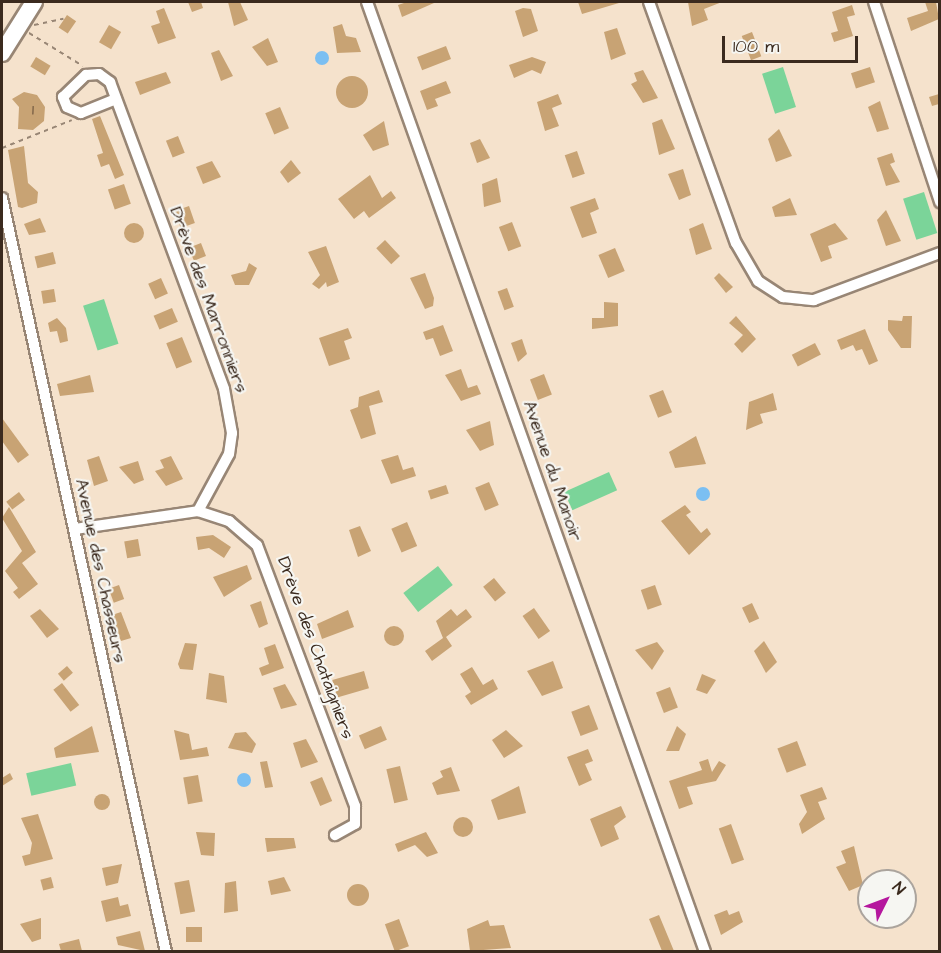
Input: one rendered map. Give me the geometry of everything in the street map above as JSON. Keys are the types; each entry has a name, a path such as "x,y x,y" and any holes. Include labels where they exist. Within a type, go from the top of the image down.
{"main road":[{"path":"2,53 34,2"}],"street":[{"name":"Avenue du Manoir","path":"367,2 705,951"},
{"path":"648,2 736,243 758,281 783,297 814,300 939,253"},
{"path":"874,2 939,202"},
{"path":"94,74 75,81 65,93 67,108 77,112 116,99"},
{"name":"Drève des Marronniers","path":"94,74 110,82 230,410 229,454 198,511"},
{"name":"Avenue des Chasseurs","path":"2,198 166,951"},
{"path":"75,529 198,511"},
{"name":"Drève des Chataigniers","path":"198,511 246,532 266,560 355,806 355,824 335,835"}],"path":[{"path":"31,24 63,19"},
{"path":"27,32 94,74"},
{"path":"2,147 74,120 77,112"}],"green space":[{"path":"783,67 796,107 775,114 762,74"},
{"path":"924,192 937,233 916,240 903,199"},
{"path":"104,299 119,344 98,350 83,306"},
{"path":"609,472 617,490 572,510 564,492"},
{"path":"438,566 453,585 418,612 403,593"},
{"path":"71,763 76,785 31,796 26,773"}],"water":[{"path":"319,51 325,51 329,58 325,65 319,65 315,61 315,55"},
{"path":"703,487 708,489 710,494 708,499 703,501 698,499 696,494 698,489"},
{"path":"244,773 249,775 251,780 249,785 244,787 239,785 237,780 239,775"}],"building":[{"path":"188,2 201,2 203,8 192,12"},
{"path":"228,2 240,2 248,20 234,26"},
{"path":"407,2 434,3 402,17 398,5"},
{"path":"578,2 619,2 619,3 582,14"},
{"path":"688,2 722,2 704,9 708,20 692,26"},
{"path":"925,2 936,2 939,19 911,31 907,18 928,11"},
{"path":"852,5 855,15 847,17 853,36 834,42 831,33 838,31 832,12"},
{"path":"164,8 176,38 158,44 151,26 160,23 156,11"},
{"path":"523,8 531,9 538,31 523,37 515,11"},
{"path":"67,15 76,21 68,34 59,27"},
{"path":"342,24 346,36 356,38 361,52 337,53 333,27"},
{"path":"109,25 121,32 111,49 99,42"},
{"path":"617,28 626,54 611,60 604,32"},
{"path":"752,32 761,56 751,60 742,36"},
{"path":"268,38 278,62 267,66 252,47"},
{"path":"446,46 451,59 422,70 417,57"},
{"path":"219,50 233,76 221,81 211,53"},
{"path":"36,57 51,66 45,75 30,66"},
{"path":"532,57 546,62 541,74 532,70 514,78 509,65"},
{"path":"870,67 875,82 856,88 851,73"},
{"path":"643,70 658,98 643,103 631,84 637,81 634,73"},
{"path":"166,72 171,83 140,95 135,82"},
{"path":"352,76 363,81 368,92 363,103 352,108 341,103 336,92 341,81"},
{"path":"446,81 451,93 435,99 438,106 427,110 420,91"},
{"path":"24,92 37,95 45,107 44,121 33,130 18,129 19,107 12,99"},
{"path":"558,94 562,104 552,108 559,126 545,131 537,102"},
{"path":"939,94 939,104 932,106 929,97"},
{"path":"880,101 889,129 877,132 868,107"},
{"path":"280,107 289,128 274,134 265,113"},
{"path":"100,116 124,175 115,179 109,164 101,167 97,155 103,153 92,119"},
{"path":"662,119 675,149 659,155 652,123"},
{"path":"384,121 389,145 373,151 363,135"},
{"path":"779,129 792,156 776,162 768,139"},
{"path":"178,136 185,153 173,158 166,141"},
{"path":"480,139 490,158 477,163 470,143"},
{"path":"24,146 28,183 38,192 37,203 22,208 18,207 8,150"},
{"path":"577,151 585,174 573,178 565,155"},
{"path":"892,153 895,162 890,164 900,182 886,186 877,158"},
{"path":"291,160 301,173 288,183 280,172"},
{"path":"212,161 221,177 203,184 196,167"},
{"path":"683,169 691,195 679,200 668,174"},
{"path":"370,175 382,198 391,191 396,198 369,218 364,211 354,219 338,199"},
{"path":"497,178 501,202 484,207 482,184"},
{"path":"124,184 131,204 115,209 108,190"},
{"path":"595,198 599,209 590,213 597,233 582,238 570,207"},
{"path":"790,198 797,215 775,217 772,207"},
{"path":"189,206 195,223 181,228 175,211"},
{"path":"886,210 901,241 886,246 877,220"},
{"path":"40,218 46,232 29,235 24,224"},
{"path":"512,222 521,246 508,251 499,227"},
{"path":"130,223 138,223 144,229 144,237 138,243 130,243 124,237 124,229"},
{"path":"703,223 712,249 696,255 689,229"},
{"path":"835,223 848,239 828,246 832,258 821,262 810,234"},
{"path":"385,240 400,256 391,264 376,248"},
{"path":"201,243 206,256 194,261 189,248"},
{"path":"326,246 339,282 327,287 326,282 319,289 312,284 320,275 308,252"},
{"path":"615,248 625,271 608,278 598,255"},
{"path":"53,252 56,264 37,268 35,257"},
{"path":"249,263 257,268 249,285 235,285 231,275 246,271"},
{"path":"425,273 434,298 433,306 425,309 410,278"},
{"path":"719,273 733,287 726,293 714,278"},
{"path":"161,278 168,294 155,299 148,284"},
{"path":"507,288 514,307 504,310 498,291"},
{"path":"54,289 56,302 43,304 41,291"},
{"path":"604,302 618,303 618,326 592,329 592,318 604,318"},
{"path":"172,308 178,322 159,330 154,316"},
{"path":"736,316 756,339 742,353 734,344 743,335 729,323"},
{"path":"903,316 912,316 911,348 901,348 888,330 888,320 902,321"},
{"path":"57,318 66,328 68,341 60,343 57,331 50,332 48,323"},
{"path":"443,325 453,351 440,356 433,338 426,340 423,332"},
{"path":"348,328 352,338 344,341 350,359 329,366 319,338"},
{"path":"865,329 878,361 869,365 862,349 856,351 853,345 841,350 837,340"},
{"path":"182,337 192,362 176,368 166,343"},
{"path":"522,339 527,354 518,362 511,343"},
{"path":"815,343 821,355 798,366 792,355"},
{"path":"461,369 468,388 477,385 481,394 461,401 445,375"},
{"path":"544,374 552,395 538,400 530,379"},
{"path":"90,375 94,392 60,396 57,384"},
{"path":"379,390 383,402 369,406 376,434 361,439 350,410 358,407 359,397"},
{"path":"663,390 672,412 658,418 649,396"},
{"path":"773,393 777,410 760,414 763,423 746,430 749,402"},
{"path":"2,418 29,455 18,463 2,441"},
{"path":"490,421 494,445 480,451 466,430"},
{"path":"696,436 706,464 675,468 669,452"},
{"path":"398,455 403,470 413,467 416,476 391,484 381,460"},
{"path":"99,456 108,481 94,486 87,460"},
{"path":"171,456 183,479 166,486 155,471 164,468 160,460"},
{"path":"138,461 144,480 134,484 119,467"},
{"path":"489,482 499,505 485,511 475,488"},
{"path":"446,485 449,494 431,499 428,491"},
{"path":"19,492 25,500 12,510 6,502"},
{"path":"685,505 691,512 686,515 701,533 707,528 711,534 689,555 661,521"},
{"path":"9,507 36,552 22,563 38,584 19,599 13,592 18,588 5,571 22,551 2,518"},
{"path":"407,522 417,546 402,553 391,529"},
{"path":"360,526 371,551 358,557 349,530"},
{"path":"213,535 231,547 224,558 209,548 198,550 196,537"},
{"path":"138,539 141,556 127,558 124,541"},
{"path":"247,565 252,579 224,597 213,577"},
{"path":"494,578 506,593 495,602 483,587"},
{"path":"119,585 124,599 114,603 109,589"},
{"path":"655,585 662,605 648,610 641,590"},
{"path":"261,601 268,624 259,628 250,605"},
{"path":"752,603 759,618 749,623 742,608"},
{"path":"534,608 550,631 539,639 523,616"},
{"path":"40,609 59,629 47,638 30,616"},
{"path":"451,609 457,616 466,609 472,617 446,637 452,646 432,661 425,651 443,638 436,621"},
{"path":"348,610 354,627 322,639 317,624"},
{"path":"121,612 131,638 121,641 119,636 112,639 109,616"},
{"path":"394,626 401,629 404,636 401,643 394,646 387,643 384,636 387,629"},
{"path":"764,641 777,662 766,673 754,651"},
{"path":"657,642 664,651 652,670 635,650"},
{"path":"185,643 197,644 193,670 180,669 178,664"},
{"path":"275,644 284,668 262,676 259,668 269,664 264,648"},
{"path":"553,661 563,688 542,696 527,671"},
{"path":"67,666 73,673 64,681 58,674"},
{"path":"472,667 483,685 493,679 498,689 471,705 465,696 471,692 460,674"},
{"path":"364,671 369,688 337,697 332,680"},
{"path":"209,673 224,676 227,703 206,699"},
{"path":"702,674 716,680 707,694 696,690"},
{"path":"62,683 79,705 71,712 53,690"},
{"path":"285,684 297,705 281,709 273,688"},
{"path":"670,687 678,708 664,713 656,692"},
{"path":"589,705 598,729 581,736 571,712"},
{"path":"92,726 99,752 56,758 54,748"},
{"path":"381,726 387,740 365,749 359,735"},
{"path":"677,726 686,734 679,751 666,751"},
{"path":"174,730 189,734 192,750 207,747 209,756 180,760"},
{"path":"506,730 523,746 504,758 492,740"},
{"path":"246,732 256,744 252,753 228,748 235,733"},
{"path":"306,739 318,762 301,768 293,743"},
{"path":"797,741 806,765 787,773 777,749"},
{"path":"588,749 593,761 585,764 592,780 579,786 567,757"},
{"path":"708,759 712,772 719,761 726,765 716,781 687,787 693,804 679,809 669,781 702,770 699,762"},
{"path":"267,761 273,787 265,788 260,762"},
{"path":"400,766 408,800 394,803 386,769"},
{"path":"451,767 460,791 437,795 432,783 443,777 440,771"},
{"path":"10,773 13,779 2,786 2,778"},
{"path":"198,775 203,802 188,804 183,778"},
{"path":"322,777 332,801 320,806 310,782"},
{"path":"519,786 526,813 498,820 491,800"},
{"path":"822,787 827,799 818,802 825,819 802,834 799,824 807,812 800,795"},
{"path":"99,794 105,794 110,802 108,808 99,810 94,805 94,799"},
{"path":"621,806 626,817 614,826 619,839 601,847 590,819"},
{"path":"38,814 53,859 25,866 22,856 30,854 32,843 21,818"},
{"path":"463,817 470,820 473,827 470,834 463,837 456,834 453,827 456,820"},
{"path":"731,824 744,860 732,864 719,828"},
{"path":"196,832 215,833 214,856 201,855"},
{"path":"426,832 438,853 427,857 415,845 398,852 395,844"},
{"path":"265,838 294,838 296,848 267,852"},
{"path":"854,846 859,869 857,869 857,888 849,891 836,867 846,863 841,851"},
{"path":"122,864 118,883 106,886 102,868"},
{"path":"51,877 54,888 43,890 40,880"},
{"path":"284,877 291,891 271,895 268,881"},
{"path":"189,880 195,911 180,914 174,883"},
{"path":"236,881 238,911 224,913 225,883"},
{"path":"358,884 366,887 369,895 366,903 358,906 350,903 347,895 350,887"},
{"path":"118,897 120,906 128,904 131,916 106,922 101,901"},
{"path":"727,910 729,915 739,911 743,922 721,935 714,915"},
{"path":"659,915 674,951 662,951 649,919"},
{"path":"41,918 41,939 32,942 20,924"},
{"path":"399,919 409,946 395,951 385,924"},
{"path":"488,920 490,926 504,925 511,948 470,951 467,929"},
{"path":"186,927 202,927 202,942 186,942"},
{"path":"140,931 145,951 118,945 116,937"},
{"path":"79,939 82,951 61,951 59,944"}]}
